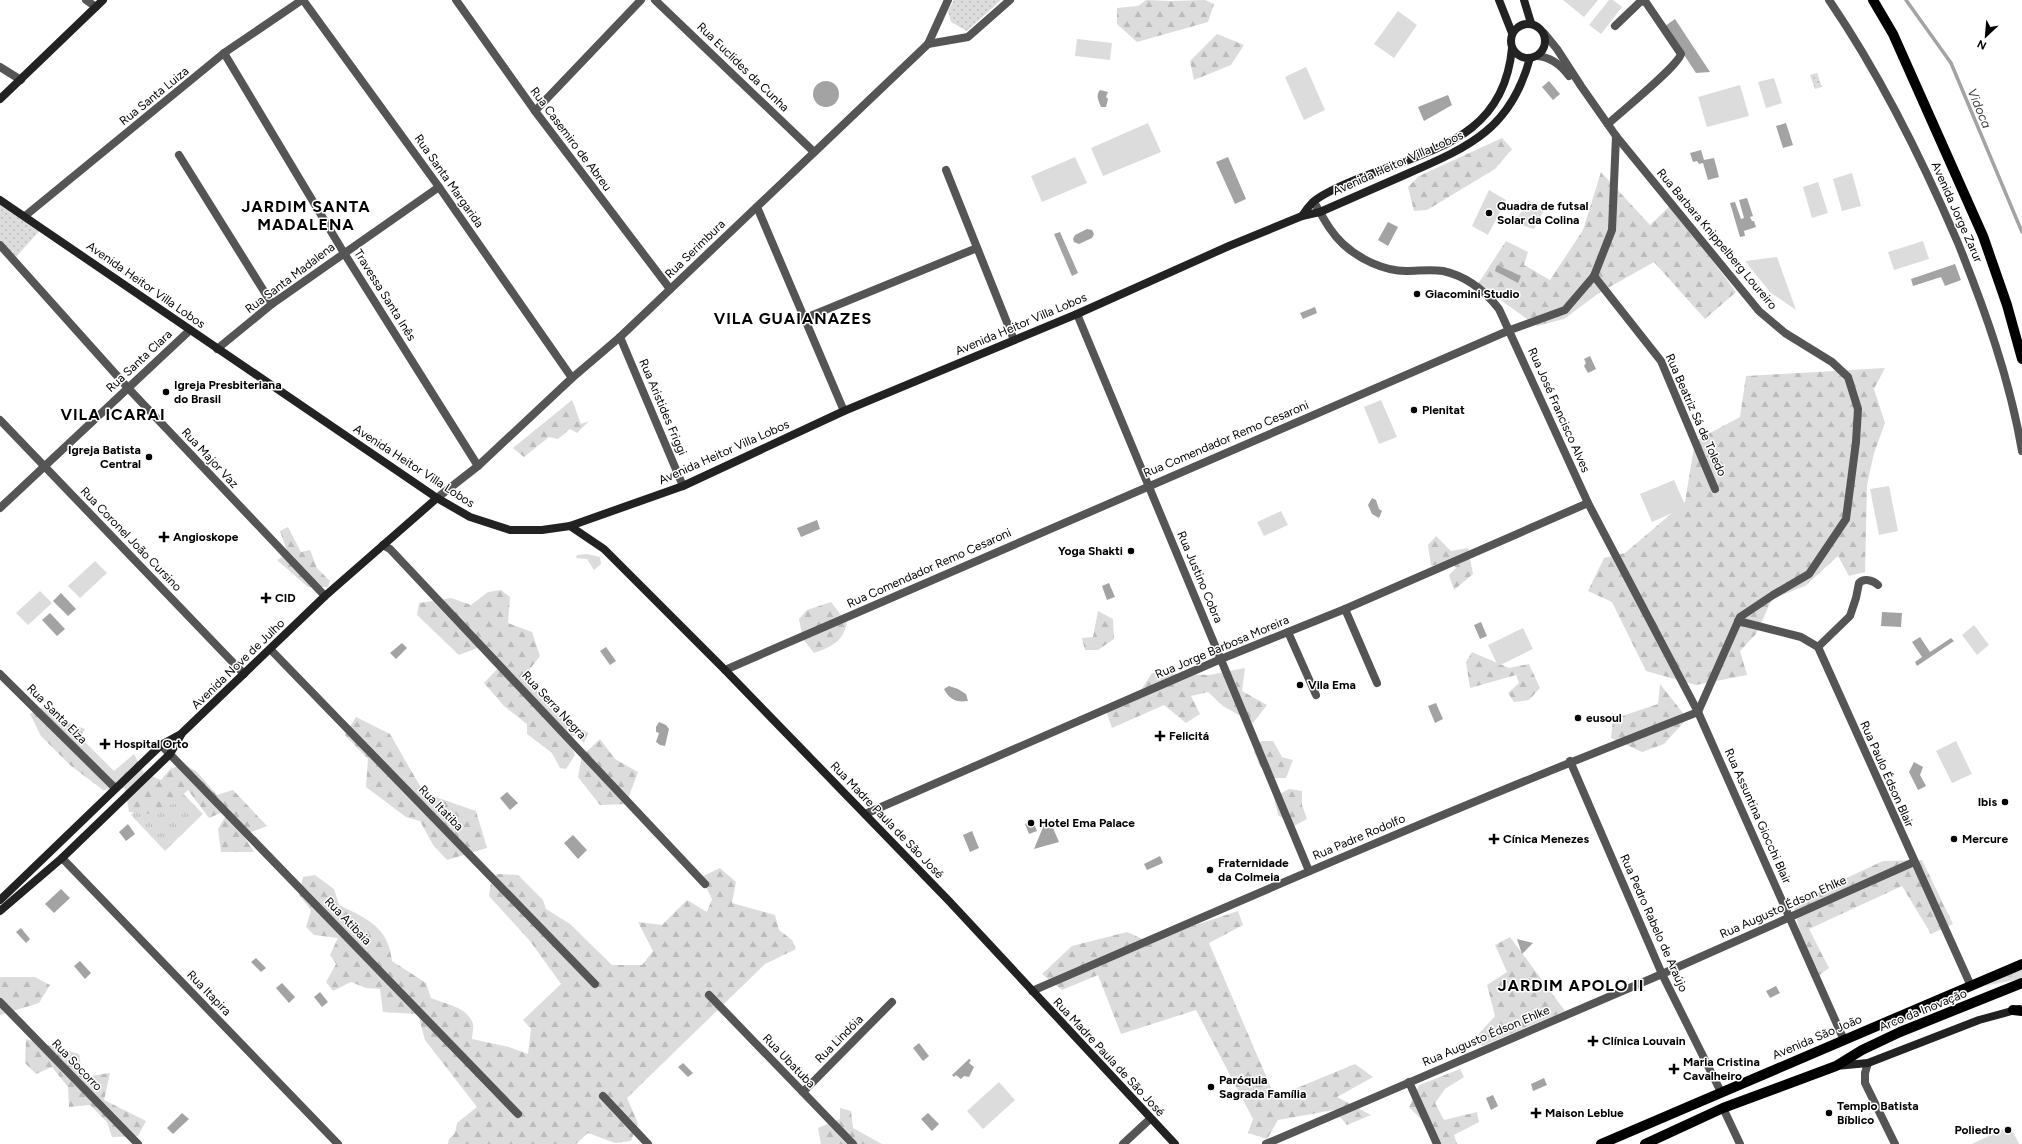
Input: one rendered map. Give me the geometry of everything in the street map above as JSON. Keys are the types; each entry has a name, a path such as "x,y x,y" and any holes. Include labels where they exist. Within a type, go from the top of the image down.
{"main road":[{"name":"Avenida Jorge Zarur","path":"1873,0 1893,34 1983,236 2007,305 2022,359"},
{"name":"Avenida São João","path":"1601,1144 2022,964"},
{"name":"Arco da Inovação","path":"1836,1066 1862,1050 1900,1032 2022,983"},
{"path":"1645,1144 1723,1108 1836,1066"}],"street":[{"path":"86,0 96,7"},
{"path":"0,99 103,0"},
{"name":"Rua Santa Luiza","path":"25,216 224,53 302,0"},
{"name":"Rua Santa Margarida","path":"302,0 439,187 572,378"},
{"name":"Rua Casemiro de Abreu","path":"456,0 535,111 670,289"},
{"path":"535,111 641,0"},
{"name":"Rua Euclides da Cunha","path":"655,0 814,152"},
{"name":"Rua Serimbura","path":"437,498 478,466 572,378 620,337 928,44 948,0"},
{"path":"928,44 968,37 1010,0"},
{"path":"1499,0 1512,33 1512,48 1521,56 1534,57 1543,50 1546,42 1544,33 1539,27 1531,23 1520,25 1512,33"},
{"path":"1524,0 1531,23"},
{"name":"Avenida Jorge Zarur","path":"1829,0 1880,80 1914,146 1945,213 1974,282 2007,381 2022,451"},
{"path":"1608,124 1624,108 1676,65 1681,54 1645,2 1640,2 1615,26"},
{"name":"Rua Barbara Knippelberg Loureiro","path":"1544,33 1557,49 1616,136 1759,310 1785,333 1832,362 1848,376 1858,409 1856,442 1846,519 1809,574 1773,595 1740,617 1698,712"},
{"name":"Avenida Heitor Villa Lobos","path":"1302,216 1314,202 1348,183 1455,140 1474,128 1490,111 1503,88 1511,62 1512,48"},
{"name":"Travessa Santa Inês","path":"224,53 344,253 478,466"},
{"name":"Rua Barbara Knippelberg Loureiro","path":"1534,57 1543,56 1558,64 1581,86"},
{"name":"Avenida Heitor Villa Lobos","path":"0,200 437,498 470,517 510,530 542,530 570,526 683,486 844,411 1077,314 1229,246 1302,216 1320,212 1447,156 1474,142 1496,123 1510,105 1521,86 1534,57"},
{"path":"0,67 20,80"},
{"name":"Rua Comendador Remo Cesaroni","path":"726,670 1148,485 1510,330 1565,310 1594,276 1612,230 1616,136"},
{"path":"179,155 272,304"},
{"path":"946,170 1014,340"},
{"name":"Rua Santa Madalena","path":"217,349 272,304 439,187"},
{"name":"Rua José Francisco Alves","path":"1314,202 1334,235 1344,245 1366,260 1396,270 1444,272 1465,279 1484,292 1499,310 1510,330 1588,504 1698,712"},
{"path":"756,207 803,319 844,411"},
{"name":"Rua Major Vaz","path":"0,246 128,388 325,596"},
{"path":"803,319 977,248"},
{"name":"Rua Beatriz Sá de Toledo","path":"1594,276 1661,361 1715,489"},
{"name":"Rua Justino Cobra","path":"1077,314 1309,871"},
{"name":"Rua Santa Clara","path":"0,508 189,330"},
{"name":"Rua Aristides Friggi","path":"620,337 683,486"},
{"name":"Rua Coronel João Cursino","path":"0,420 244,674"},
{"name":"Avenida Nove de Julho","path":"0,900 161,745 181,734 325,596 437,498"},
{"name":"Rua Jorge Barbosa Moreira","path":"865,814 1221,659 1345,609 1588,504"},
{"name":"Rua Madre Paula de São José","path":"570,526 604,549 726,670 865,814 1175,1144"},
{"name":"Rua Serra Negra","path":"383,545 396,555 705,884"},
{"path":"1738,621 1801,637 1818,647 1850,616 1859,583 1867,580 1875,582 1878,585"},
{"path":"1345,609 1377,683"},
{"path":"1288,632 1316,695"},
{"name":"Rua Paulo Édson Blair","path":"1818,647 1971,986"},
{"name":"Rua Itatiba","path":"270,649 595,984"},
{"name":"Rua Santa Elza","path":"0,674 115,788"},
{"name":"Rua Padre Rodolfo","path":"1032,991 1309,871 1570,762 1698,712"},
{"name":"Rua Assuntina Giocchi Blair","path":"1698,712 1844,1040"},
{"name":"Avenida Nove de Julho","path":"0,910 62,858 170,754 181,734"},
{"name":"Rua Atibaia","path":"161,745 518,1114"},
{"name":"Rua Pedro Rabelo de Araújo","path":"1570,762 1662,974 1721,1092"},
{"name":"Rua Itapira","path":"62,858 338,1144"},
{"name":"Rua Augusto Édson Ehlke","path":"1266,1144 1662,974 1914,862"},
{"name":"Rua Ubatuba","path":"708,995 853,1144"},
{"name":"Rua Socorro","path":"0,1002 138,1144"},
{"name":"Rua Lindóia","path":"802,1092 892,1002"},
{"path":"1836,1066 1868,1063 1979,1020 2019,1010"},
{"path":"1868,1063 1865,1073 1866,1083 1895,1144"},
{"path":"1409,1082 1437,1144"},
{"path":"603,1096 648,1144"},
{"path":"1723,1108 1740,1144"},
{"path":"1123,1144 1150,1119"}],"green space":[{"path":"954,0 1001,0 967,31 951,22 948,11"},
{"path":"1146,0 1205,0 1214,4 1208,22 1137,42 1117,24 1117,8 1138,6"},
{"path":"1563,0 1598,0 1584,17"},
{"path":"1609,0 1613,0 1622,7 1601,34 1589,25"},
{"path":"1398,11 1417,25 1394,58 1374,44"},
{"path":"1217,34 1244,45 1231,65 1194,80 1190,61"},
{"path":"1077,39 1112,43 1110,60 1075,56"},
{"path":"1306,67 1325,110 1304,120 1285,77"},
{"path":"1817,73 1822,87 1815,89 1810,75"},
{"path":"1774,78 1782,103 1766,108 1758,82"},
{"path":"1740,85 1749,116 1707,127 1698,97"},
{"path":"1148,123 1161,152 1103,176 1091,148"},
{"path":"1502,138 1512,149 1495,169 1427,210 1414,211 1408,187 1419,176"},
{"path":"1075,157 1087,183 1042,202 1031,176"},
{"path":"1601,172 1650,225 1671,205 1736,292 1705,319 1654,262 1599,293 1564,319 1537,326 1478,284 1506,241 1528,252 1524,265 1550,280 1583,230"},
{"path":"1852,173 1861,206 1842,211 1833,179"},
{"path":"1818,182 1828,213 1812,218 1803,187"},
{"name":"Quadra de futsal Solar da Colina","path":"1489,190 1506,200 1488,235 1472,226"},
{"path":"1528,200 1545,208 1534,229 1515,223"},
{"path":"0,201 42,228 16,257 0,240"},
{"path":"1923,241 1929,259 1894,270 1888,252"},
{"path":"1777,257 1796,310 1770,292 1745,261"},
{"path":"1885,368 1874,389 1885,423 1874,453 1867,485 1865,572 1849,576 1838,556 1805,586 1772,599 1756,634 1740,651 1747,675 1696,685 1646,671 1612,602 1588,591 1604,558 1625,553 1685,502 1695,441 1740,417 1746,376"},
{"path":"572,400 581,424 589,421 577,433 570,429 558,439 549,437 524,457 513,448"},
{"path":"1381,400 1397,437 1379,444 1364,407"},
{"path":"1674,480 1686,507 1652,522 1640,494"},
{"path":"1889,486 1898,531 1879,535 1870,489"},
{"path":"1281,511 1288,525 1264,536 1257,522"},
{"path":"288,527 301,552 310,550 317,568 330,581 328,587 308,587 277,560 288,554 280,531"},
{"path":"1436,536 1451,551 1468,548 1473,574 1454,590 1449,575 1456,568 1450,561 1431,566 1428,545"},
{"path":"587,554 600,557 601,564 594,570 587,559 576,558 577,555"},
{"path":"95,561 107,573 80,598 68,586"},
{"path":"501,590 510,597 508,623 532,632 540,656 524,677 558,713 588,733 584,743 575,735 569,739 575,755 566,769 560,768 552,753 527,734 527,724 504,706 484,683 500,666 480,647 459,655 417,615 419,603 451,598 471,605 488,592"},
{"path":"40,591 52,603 28,625 16,613"},
{"path":"831,602 847,623 845,629 840,639 831,646 814,653 803,639 799,619 807,610"},
{"path":"1098,611 1113,619 1114,639 1098,650 1085,650 1082,638 1093,637"},
{"path":"1974,625 1989,645 1977,655 1962,635"},
{"path":"1523,628 1533,649 1498,666 1488,645"},
{"path":"1472,652 1509,668 1529,664 1540,688 1529,700 1514,702 1508,693 1519,683 1516,675 1470,688 1466,662"},
{"path":"1245,668 1242,691 1267,705 1253,723 1223,706 1208,692 1191,696 1200,714 1186,723 1164,705 1112,728 1106,711 1135,699 1152,673 1209,675"},
{"path":"1660,684 1683,713 1685,721 1664,744 1642,752 1611,738 1613,719 1658,704"},
{"path":"43,707 68,723 85,729 80,737 114,771 134,754 144,773 161,780 170,769 184,764 197,772 217,795 233,790 267,826 243,835 254,852 221,852 218,829 230,809 209,818 188,790 173,804 150,814 129,812 125,788 103,790 70,765 41,736 30,714"},
{"path":"356,717 390,734 424,793 476,811 487,848 447,860 433,845 420,821 406,817 366,787 368,759 345,735"},
{"path":"600,739 615,759 638,772 626,804 600,805 578,777 582,756"},
{"path":"1261,741 1273,741 1282,757 1293,760 1286,778 1272,778 1260,766 1254,752"},
{"path":"1956,741 1972,774 1952,783 1936,751"},
{"path":"169,779 203,814 165,851 131,815"},
{"path":"1289,789 1302,791 1302,805 1307,819 1294,826 1278,815 1274,797"},
{"path":"1922,860 1953,924 1931,934 1902,886 1809,929 1829,968 1818,976 1803,943 1794,909 1825,888 1883,861"},
{"path":"720,868 736,882 732,903 775,915 779,930 792,940 796,949 765,964 627,1098 638,1123 631,1141 615,1143 588,1133 576,1144 448,1144 449,1139 455,1133 457,1123 477,1107 425,1040 418,1014 383,1012 380,989 366,988 351,982 333,991 326,982 336,964 330,955 338,938 314,935 306,927 311,910 299,895 303,877 315,875 334,889 339,905 367,920 381,932 390,949 392,961 426,983 431,998 461,1010 470,1018 473,1024 472,1039 509,1047 528,1054 531,1029 523,1020 561,984 530,941 489,896 491,882 497,874 518,875 543,900 546,909 570,924 612,965 642,965 653,951 638,922 662,925 687,900 707,912 712,899 701,877"},
{"path":"1238,911 1243,925 1209,943 1275,1097 1355,1064 1373,1077 1337,1097 1371,1115 1347,1125 1334,1110 1278,1120 1267,1139 1248,1133 1253,1119 1196,1010 1121,1034 1098,975 1062,990 1042,974 1072,946 1127,932 1147,941"},
{"path":"1510,937 1565,1011 1482,1046 1476,1037 1495,1016 1487,985 1507,972 1495,945"},
{"path":"2022,969 2022,981 2015,980 1984,986"},
{"path":"0,977 35,977 50,985 39,1003 0,1015"},
{"path":"26,1039 79,1054 83,1077 110,1073 104,1100 146,1121 138,1136 112,1137 107,1122 90,1105 69,1107 68,1087 52,1067 36,1074 25,1063"},
{"path":"1460,1069 1464,1077 1445,1089 1435,1103 1444,1120 1477,1112 1479,1122 1454,1135 1457,1144 1432,1144 1426,1124 1409,1107 1419,1085"},
{"path":"999,1082 1015,1100 983,1129 967,1111"},
{"path":"840,1108 851,1111 853,1128 882,1144 821,1144 818,1128 840,1119"},
{"path":"2010,1126 2019,1144 1972,1144"}],"shaded area":[{"path":"1675,19 1710,72 1696,73 1665,26"},
{"path":"826,81 835,85 839,94 835,103 826,107 817,103 813,94 817,85"},
{"path":"1549,81 1560,94 1553,100 1542,87"},
{"path":"1100,90 1108,92 1106,97 1108,99 1106,107 1101,107 1098,101 1098,94"},
{"path":"1448,95 1452,105 1424,121 1418,107"},
{"path":"1786,123 1793,145 1783,148 1776,126"},
{"path":"1701,150 1704,160 1714,158 1719,177 1708,180 1703,163 1699,164 1697,161 1693,162 1690,153"},
{"path":"1228,157 1246,199 1235,204 1216,162"},
{"path":"1747,198 1753,216 1750,217 1752,221 1754,221 1756,227 1744,231 1745,236 1740,237 1730,203 1735,202 1741,219 1744,218 1739,200"},
{"path":"1388,222 1398,227 1388,246 1378,240"},
{"path":"1087,229 1092,230 1094,234 1092,238 1079,244 1074,242 1073,239 1075,235"},
{"path":"1060,232 1078,273 1072,276 1054,234"},
{"path":"1955,264 1961,280 1945,286 1941,277 1913,286 1911,279"},
{"path":"1497,265 1521,276 1518,283 1495,271"},
{"path":"1315,307 1317,313 1303,319 1300,313"},
{"path":"1590,356 1596,369 1588,373 1584,366 1586,363 1584,359"},
{"path":"1372,498 1376,500 1379,509 1382,511 1379,518 1372,514 1368,505"},
{"path":"817,520 820,529 801,537 797,528"},
{"path":"1109,583 1115,597 1107,600 1102,586"},
{"path":"61,593 76,609 68,616 53,601"},
{"path":"1882,612 1902,613 1901,627 1881,626"},
{"path":"50,613 65,629 57,636 42,620"},
{"path":"1481,622 1487,636 1480,639 1474,625"},
{"path":"1920,637 1930,652 1951,638 1954,641 1917,666 1915,662 1922,657 1912,642"},
{"path":"402,643 407,648 396,659 390,653"},
{"path":"606,647 616,661 610,665 600,651"},
{"path":"949,686 966,694 968,701 953,700 944,689"},
{"path":"1436,703 1443,719 1435,723 1428,706"},
{"path":"659,722 666,725 669,729 665,746 656,742 659,733 656,732 656,727"},
{"path":"1914,762 1923,767 1920,775 1926,786 1918,790 1909,772"},
{"path":"507,792 518,803 510,810 500,798"},
{"path":"1046,820 1050,821 1059,842 1034,849"},
{"path":"1033,821 1037,831 1029,834 1025,824"},
{"path":"128,824 135,834 126,841 119,832"},
{"path":"972,831 979,848 970,852 963,835"},
{"path":"573,835 587,850 578,859 564,843"},
{"path":"1160,856 1163,863 1147,870 1144,864"},
{"path":"61,889 70,898 54,913 45,904"},
{"path":"21,928 30,939 26,943 16,932"},
{"path":"1517,939 1533,943 1522,954"},
{"path":"256,958 266,968 261,972 251,962"},
{"path":"80,961 91,973 85,979 74,966"},
{"path":"282,983 295,997 289,1003 276,988"},
{"path":"1776,986 1780,993 1770,998 1766,991"},
{"path":"320,992 328,1002 322,1007 314,997"},
{"path":"919,1043 929,1056 923,1061 913,1048"},
{"path":"969,1059 971,1060 969,1063 974,1067 969,1077 964,1076 961,1079 956,1075 954,1077 952,1075"},
{"path":"683,1063 693,1073 688,1077 678,1067"},
{"path":"1544,1078 1547,1085 1533,1091 1531,1084"},
{"path":"1493,1095 1498,1106 1491,1110 1486,1098"},
{"path":"182,1113 189,1119 173,1134 167,1128"},
{"path":"928,1113 939,1124 932,1131 921,1119"}],"waterway":[{"name":"Vidoca","path":"1906,0 1951,63 2022,232"}],"place":[{"name":"Quadra de futsal Solar da Colina","path":"1489,213"},
{"name":"Giacomini Studio","path":"1417,294"},
{"name":"Igreja Presbiteriana do Brasil","path":"166,392"},
{"name":"Plenitat","path":"1414,410"},
{"name":"Igreja Batista Central","path":"149,457"},
{"name":"Angioskope","path":"164,537"},
{"name":"Yoga Shakti","path":"1131,551"},
{"name":"CID","path":"266,598"},
{"name":"Vila Ema","path":"1300,685"},
{"name":"eusoul","path":"1578,718"},
{"name":"Felicitá","path":"1160,736"},
{"name":"Hospital Orto","path":"105,744"},
{"name":"Ibis","path":"2005,802"},
{"name":"Hotel Ema Palace","path":"1031,823"},
{"name":"Cínica Menezes","path":"1494,839"},
{"name":"Mercure","path":"1954,839"},
{"name":"Fraternidade da Colmeia","path":"1210,870"},
{"name":"Clínica Louvain","path":"1593,1041"},
{"name":"Maria Cristina Cavalheiro","path":"1674,1069"},
{"name":"Paróquia Sagrada Família","path":"1211,1087"},
{"name":"Maison Leblue","path":"1536,1113"},
{"name":"Templo Batista Bíblico","path":"1829,1113"},
{"name":"Poliedro","path":"2008,1130"}],"district":[{"name":"JARDIM SANTA MADALENA","path":"306,215"},
{"name":"VILA GUAIANAZES","path":"793,318"},
{"name":"VILA ICARAI","path":"113,414"},
{"name":"JARDIM APOLO II","path":"1571,985"}]}
